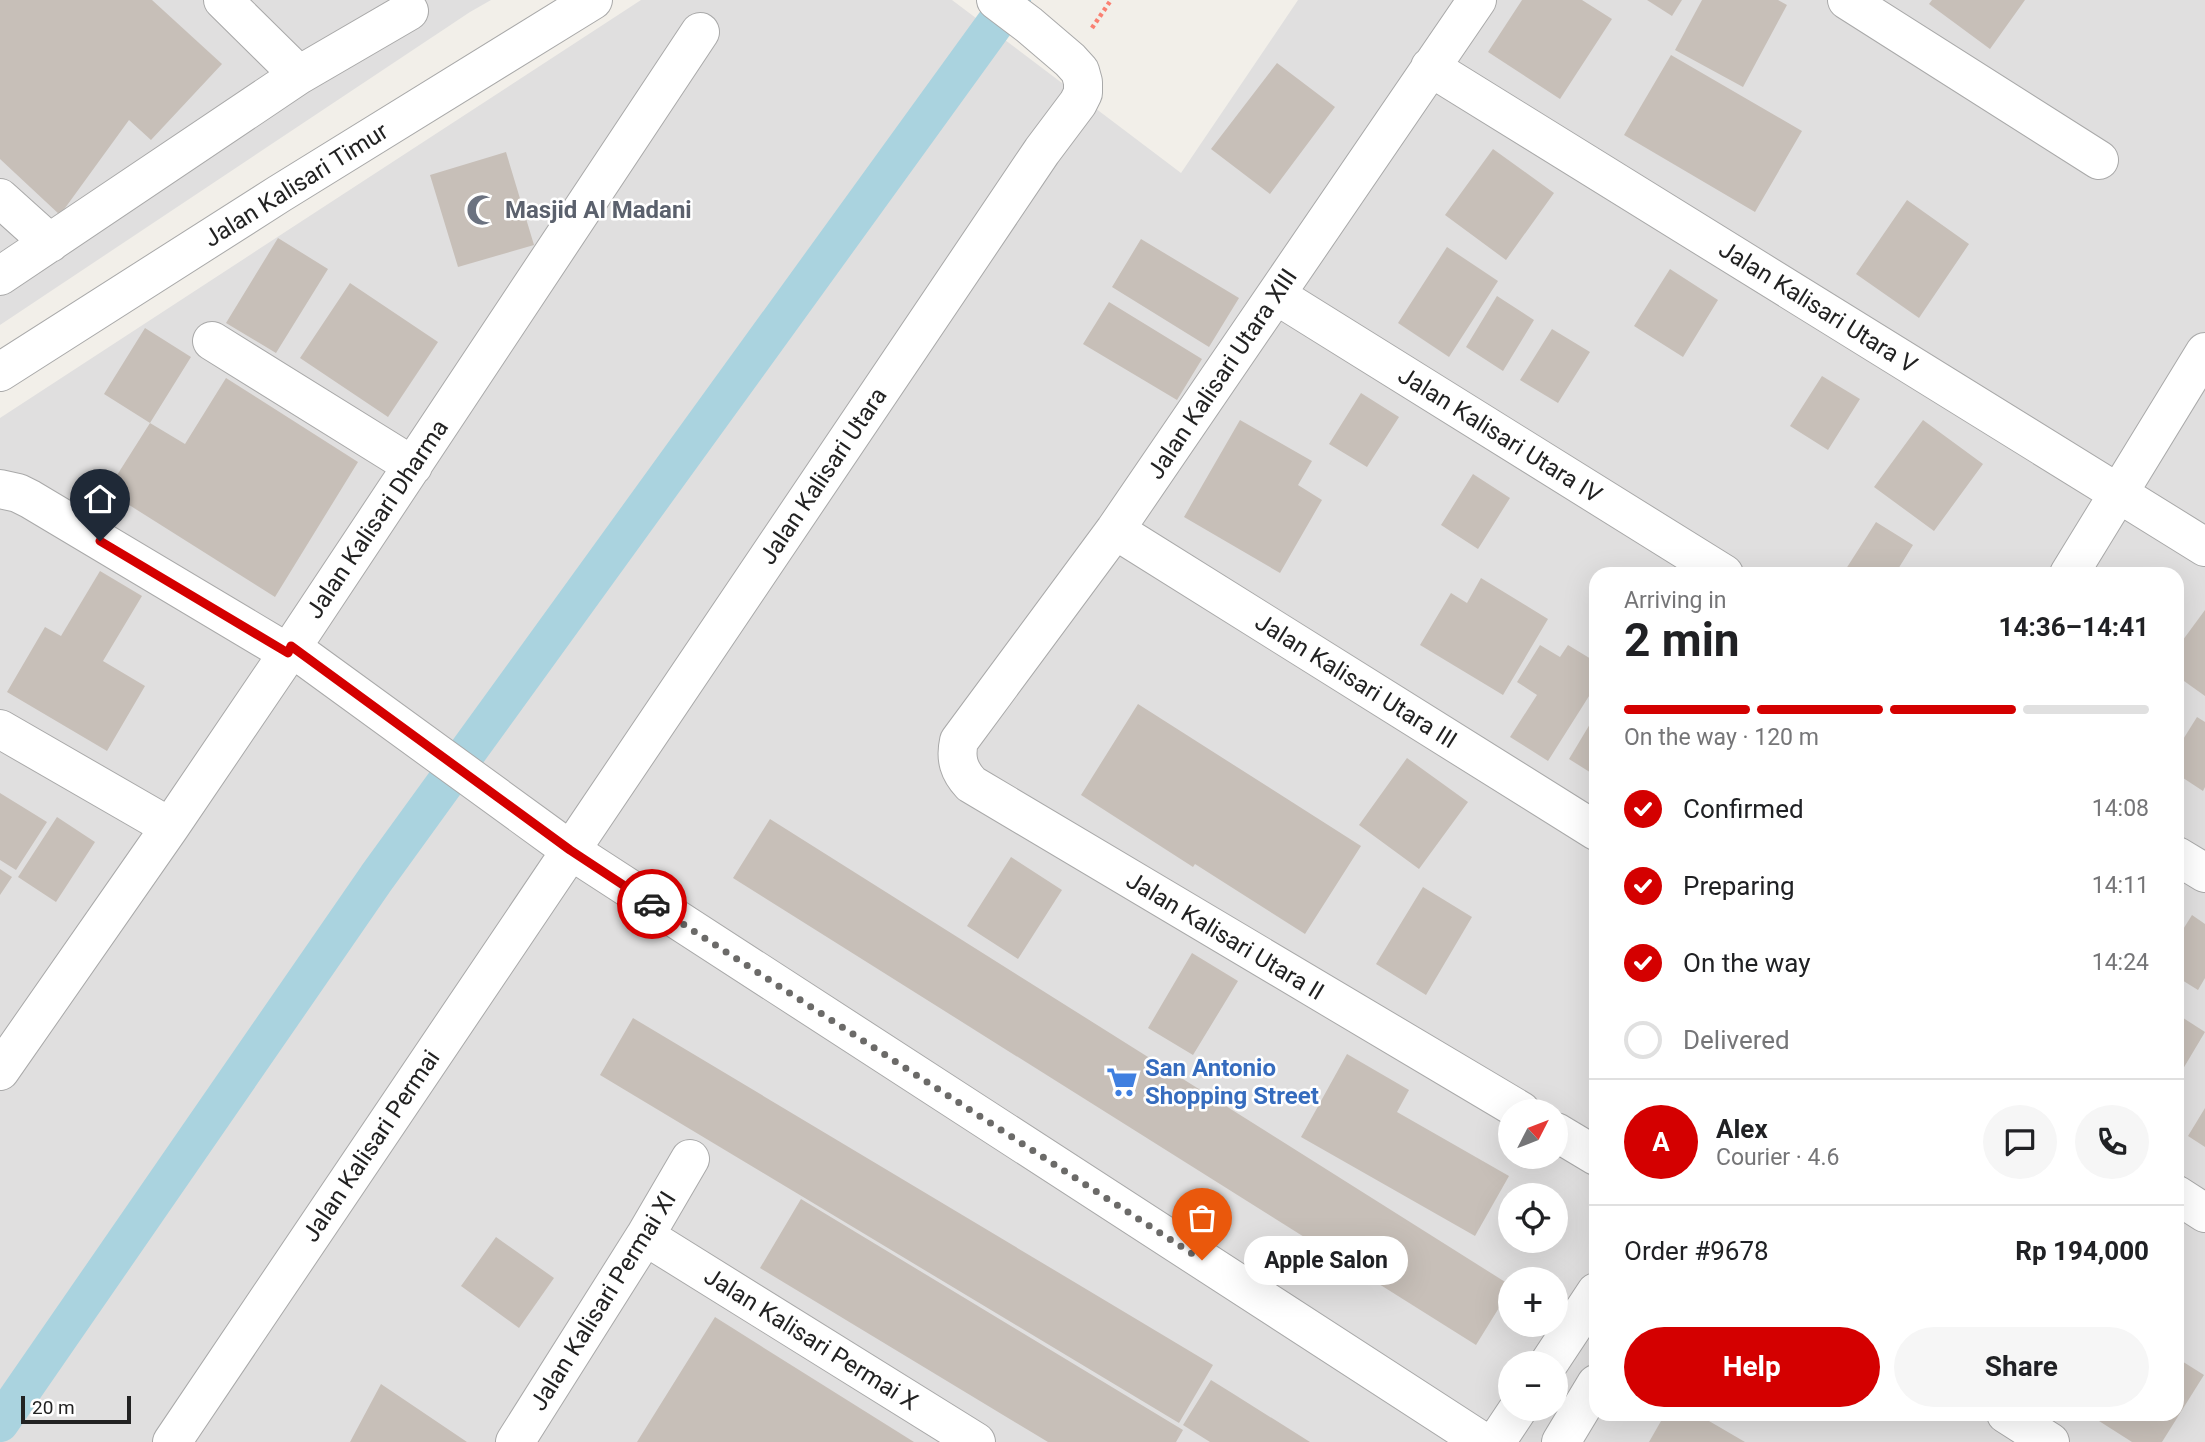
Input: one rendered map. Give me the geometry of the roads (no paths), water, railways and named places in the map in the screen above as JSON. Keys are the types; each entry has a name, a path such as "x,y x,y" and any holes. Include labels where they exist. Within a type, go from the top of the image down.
{"street":[{"path":"223,0 299,75"},
{"name":"Jalan Kalisari Timur","path":"0,372 279,194 593,0"},
{"name":"Jalan Kalisari Utara","path":"563,845 1034,162 1078,103 1083,93 1080,71 1060,51 996,0"},
{"name":"Jalan Kalisari Utara XIII","path":"959,741 1115,530 1477,0"},
{"path":"1847,0 2099,160"},
{"path":"0,276 299,75 409,11"},
{"name":"Jalan Kalisari Dharma","path":"0,1071 14,1020 170,827 700,32"},
{"name":"Jalan Kalisari Utara V","path":"1430,67 2205,547"},
{"path":"0,198 50,243"},
{"name":"Jalan Kalisari Utara IV","path":"1276,295 1713,567"},
{"path":"212,341 413,466"},
{"path":"2073,567 2205,352"},
{"path":"0,489 30,499 340,681 563,845 1483,1442"},
{"name":"Jalan Kalisari Utara III","path":"1115,530 1589,827"},
{"path":"0,729 170,827"},
{"name":"Jalan Kalisari Utara II","path":"959,741 956,754 960,769 971,784 1501,1099"},
{"name":"Jalan Kalisari Permai","path":"172,1442 563,845"},
{"path":"2184,860 2205,873"},
{"path":"1568,1139 1589,1152"},
{"name":"Jalan Kalisari Permai XI","path":"515,1442 645,1236 690,1159"},
{"path":"2184,1200 2205,1213"},
{"name":"Jalan Kalisari Permai X","path":"645,1236 976,1442"},
{"path":"1557,1351 1589,1303"},
{"path":"1561,1442 1589,1396"},
{"path":"1496,1442 1510,1421"},
{"path":"2017,1421 2050,1442"}],"waterway":[{"path":"0,1423 377,877 1012,0"}],"place":[{"name":"Masjid Al Madani","path":"482,210"},
{"name":"San Antonio Shopping Street","path":"1122,1082"},
{"name":"Apple Salon","path":"1202,1260"}]}
